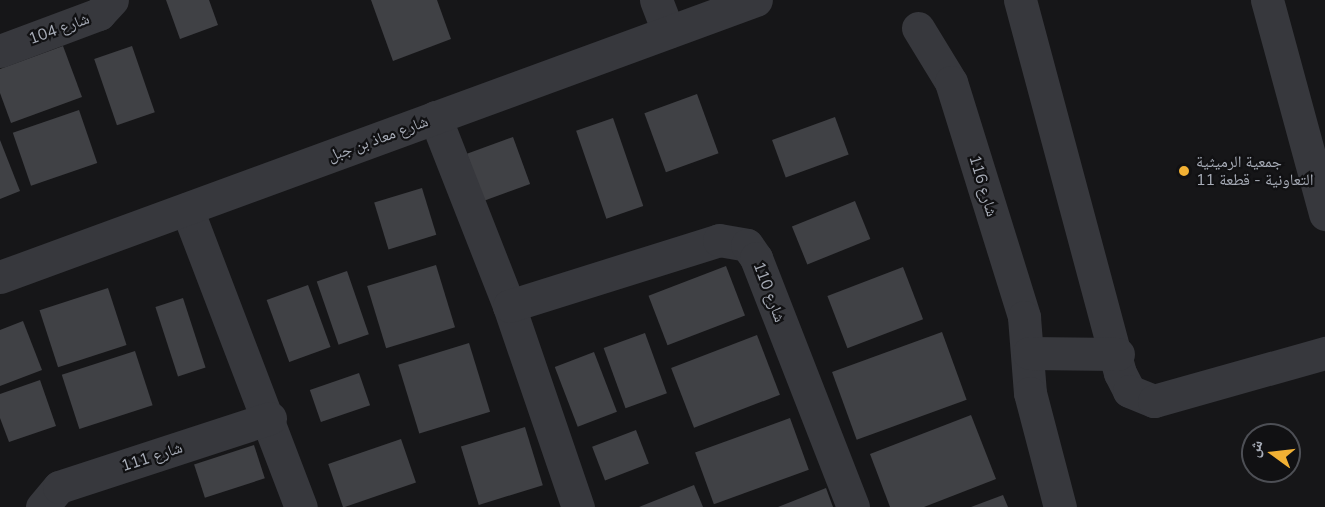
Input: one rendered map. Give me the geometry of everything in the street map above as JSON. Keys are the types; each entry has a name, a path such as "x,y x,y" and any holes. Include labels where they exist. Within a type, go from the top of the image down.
{"street":[{"name":"شارع 104","path":"0,51 99,14 112,0"},
{"path":"656,0 668,32"},
{"name":"شارع معاذ بن جبل","path":"0,277 756,0"},
{"path":"1020,0 1129,391 1154,401 1325,353"},
{"path":"1268,0 1325,214"},
{"name":"شارع 116","path":"918,28 951,82 1024,317 1029,353 1030,393 1060,507"},
{"path":"435,117 509,306 578,507"},
{"path":"188,209 270,418 301,507"},
{"name":"شارع 110","path":"509,306 719,240 747,245 756,258 853,507"},
{"path":"1029,353 1118,354"},
{"name":"شارع 111","path":"42,507 59,487 270,418"}],"building":[{"path":"166,0 209,0 218,25 180,39"},
{"path":"371,0 437,0 451,39 393,61"},
{"path":"63,46 82,97 11,123 0,93 0,69"},
{"path":"132,46 155,112 117,125 94,59"},
{"path":"697,94 719,153 666,172 644,113"},
{"path":"79,110 97,163 31,186 13,133"},
{"path":"835,117 849,155 786,178 772,140"},
{"path":"613,118 643,206 606,219 576,131"},
{"path":"513,137 530,184 484,201 467,154"},
{"path":"0,140 20,191 0,199"},
{"path":"422,188 436,235 389,249 374,203"},
{"path":"855,201 870,239 807,264 792,226"},
{"path":"436,265 455,327 386,348 367,286"},
{"path":"726,266 745,315 668,345 649,296"},
{"path":"903,267 923,319 847,348 827,296"},
{"path":"347,271 369,334 339,345 317,281"},
{"path":"308,285 331,347 289,362 267,300"},
{"path":"108,288 127,345 58,367 40,310"},
{"path":"183,298 206,367 178,376 155,307"},
{"path":"23,321 42,370 0,386 0,330"},
{"path":"942,332 967,400 857,440 832,372"},
{"path":"645,333 667,393 626,408 604,348"},
{"path":"757,335 780,395 694,428 671,368"},
{"path":"469,343 490,412 419,433 398,365"},
{"path":"135,351 153,405 79,429 62,375"},
{"path":"594,352 617,412 578,427 555,367"},
{"path":"359,373 370,405 321,422 310,390"},
{"path":"40,380 56,426 9,442 0,418 0,394"},
{"path":"971,415 996,479 924,507 890,507 870,454"},
{"path":"790,418 809,470 714,504 695,453"},
{"path":"525,427 543,485 479,505 461,447"},
{"path":"636,430 649,464 605,480 592,447"},
{"path":"401,439 416,482 343,507 328,464"},
{"path":"254,445 265,478 205,498 194,464"},
{"path":"694,485 703,507 639,507"},
{"path":"826,488 833,507 778,507"},
{"path":"1003,495 1008,507 971,507"}],"place":[{"name":"جمعية الرميثية التعاونية - قطعة 11","path":"1184,171"}]}
